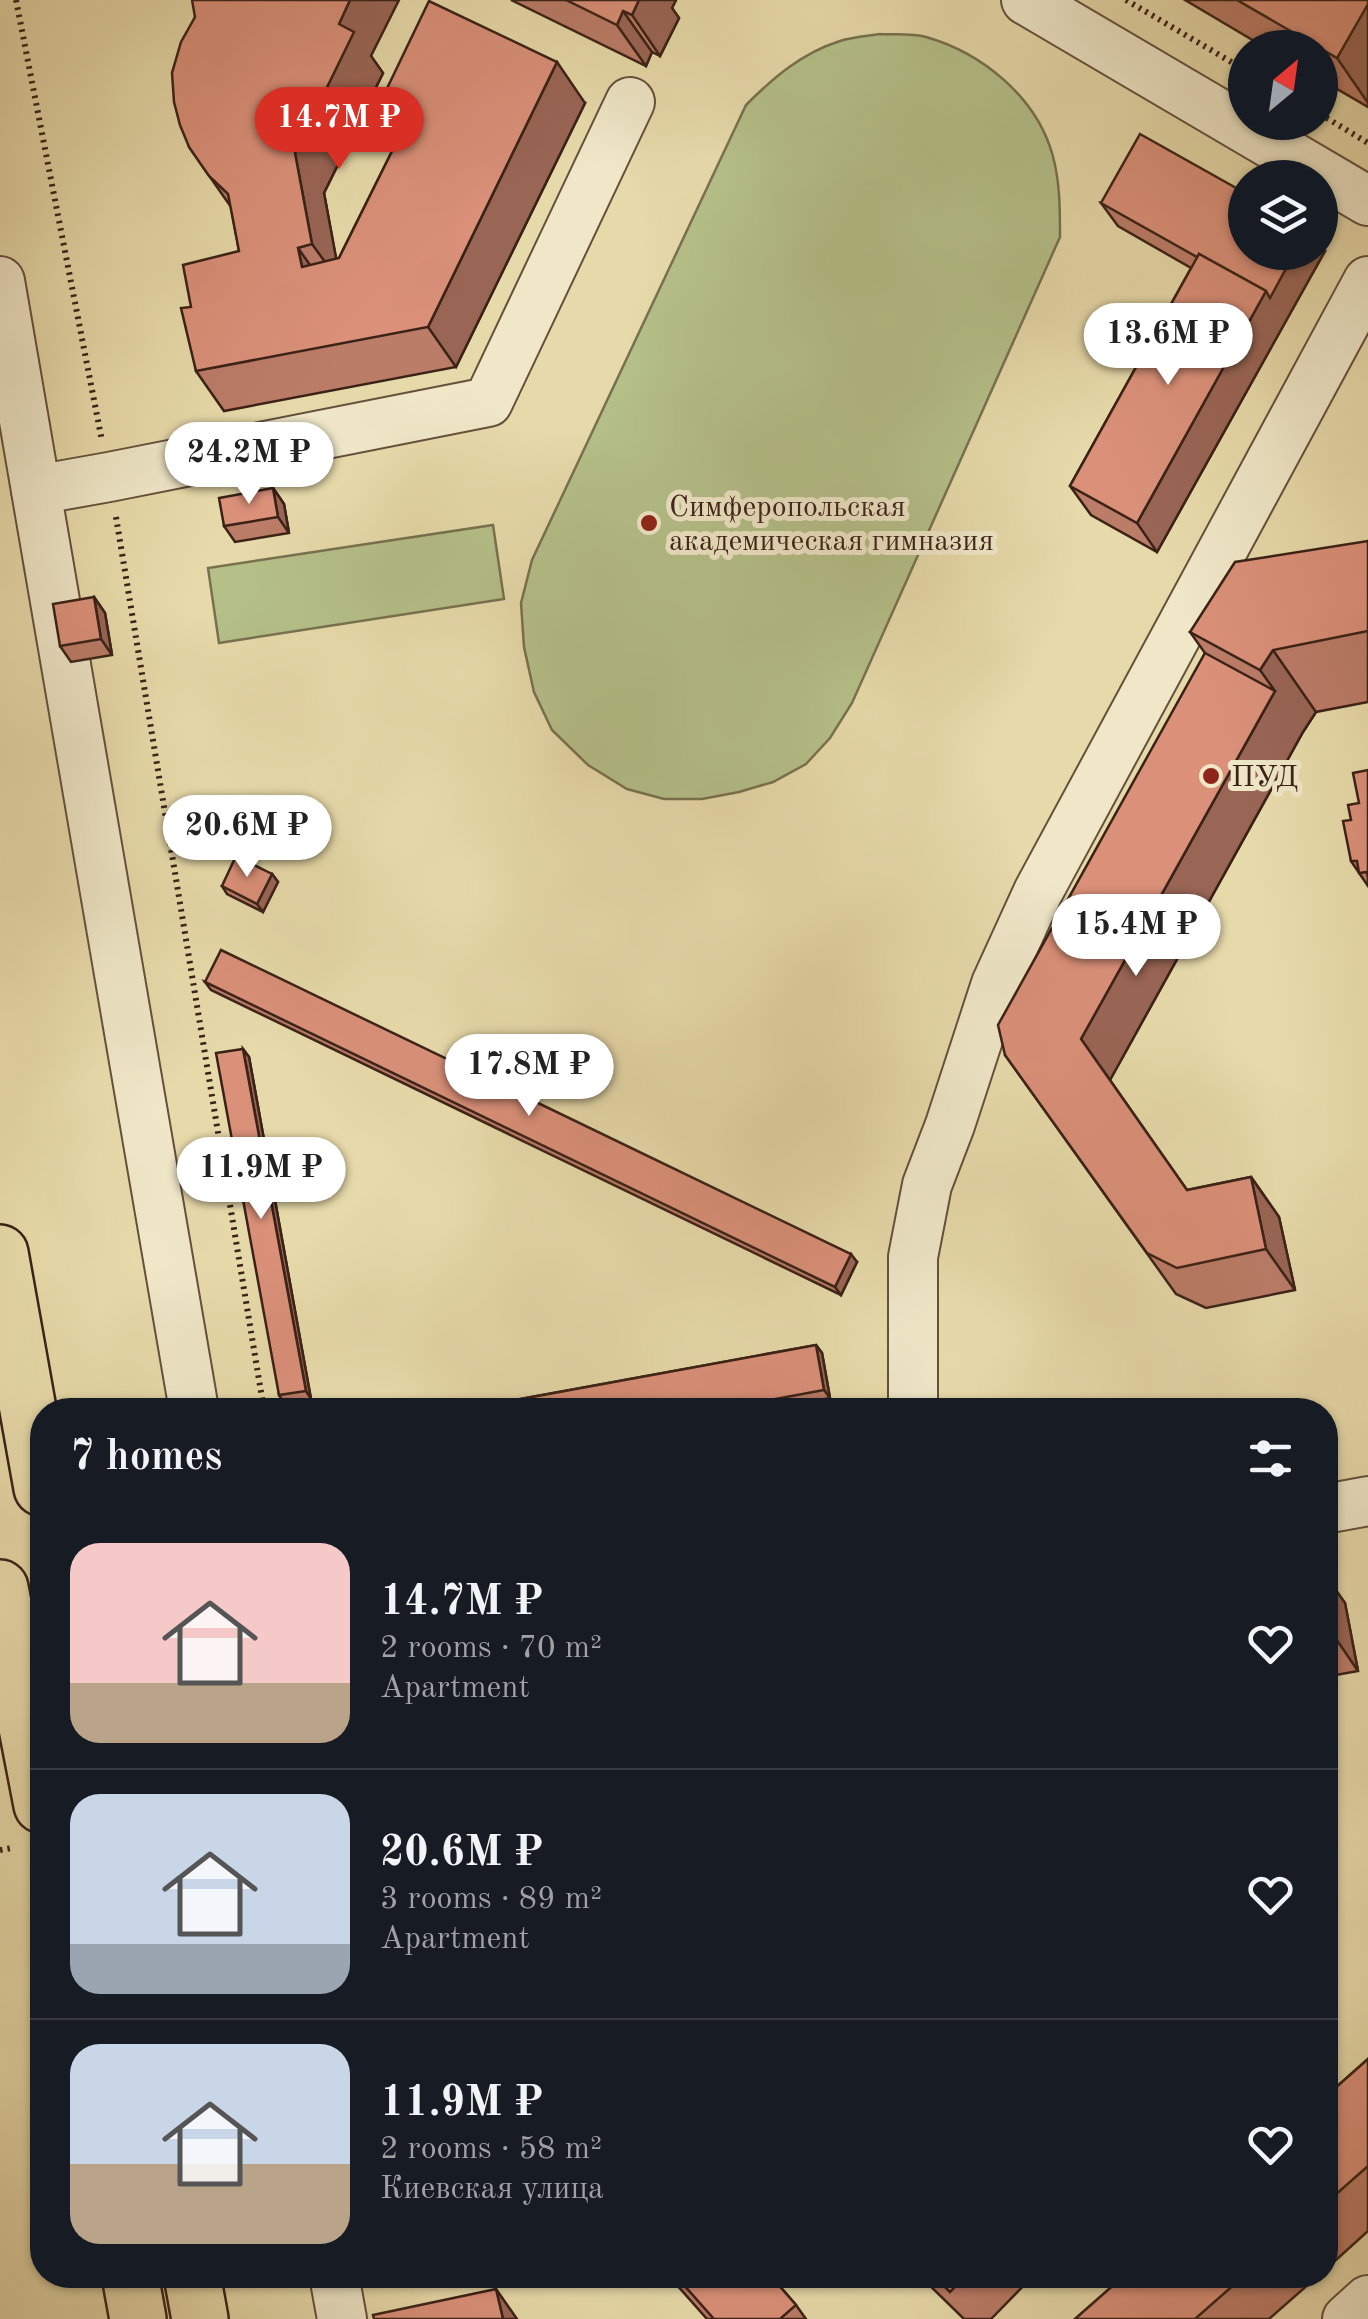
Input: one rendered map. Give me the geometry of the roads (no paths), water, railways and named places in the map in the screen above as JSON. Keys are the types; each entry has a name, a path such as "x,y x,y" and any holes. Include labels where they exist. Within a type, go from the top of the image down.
{"main road":[{"path":"0,1254 30,1421"},
{"path":"0,1588 26,1786"},
{"path":"132,2288 138,2319"},
{"path":"194,2288 200,2319"}],"street":[{"path":"1026,0 1368,201"},
{"path":"36,490 488,402 630,102"},
{"path":"0,281 192,1398"},
{"path":"913,1398 913,1256 927,1185 996,984 1048,874 1368,281"},
{"path":"1338,1507 1368,1501"},
{"path":"336,2288 342,2319"},
{"path":"1347,2319 1368,2300"}],"place":[{"name":"Симферопольская академическая гимназия","path":"649,523"},
{"name":"ПУД","path":"1211,776"}]}
